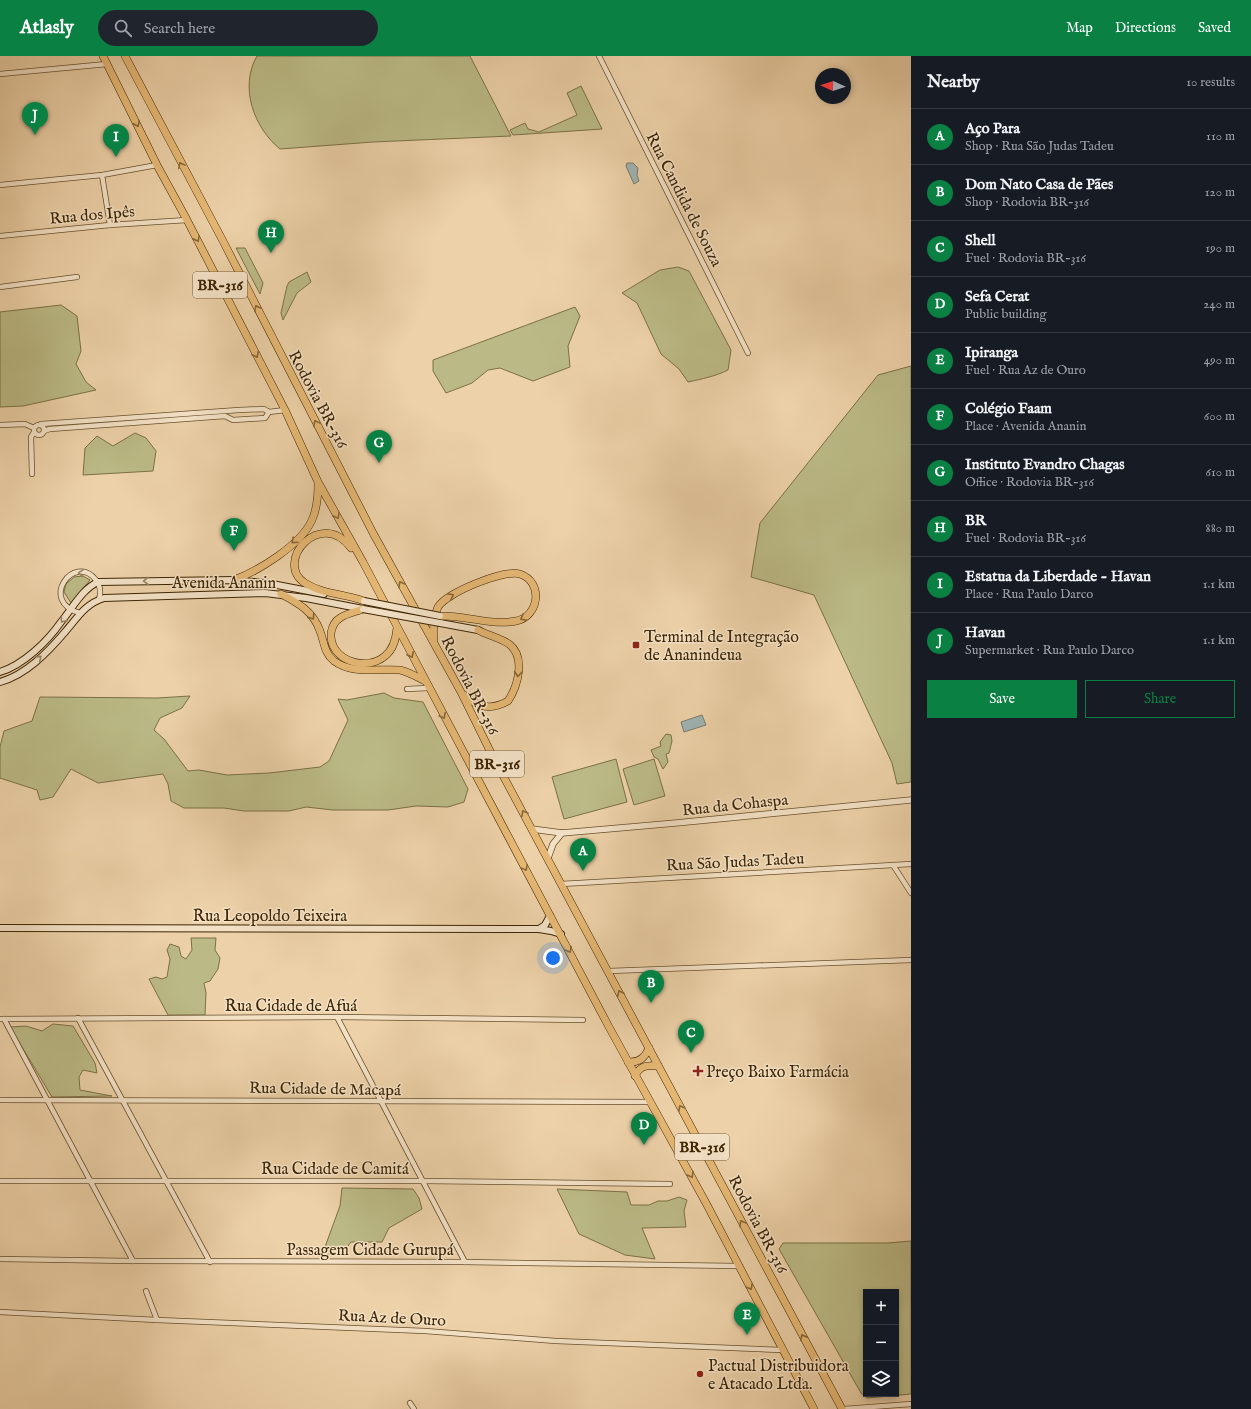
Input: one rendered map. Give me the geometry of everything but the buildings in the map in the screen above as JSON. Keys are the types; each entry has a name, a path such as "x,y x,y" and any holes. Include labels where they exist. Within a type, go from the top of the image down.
{"highway":[{"name":"BR-316","path":"103,56 157,166 187,220 285,410 318,482 363,562 635,1076 706,1203 814,1409"},
{"name":"Rodovia BR-316","path":"125,56 224,243 373,533 461,692 492,755 843,1409"},
{"path":"234,580 252,573 270,562 304,533 315,512 318,482"},
{"path":"363,562 348,543 337,535 323,533 315,535 304,543 297,553 294,565 296,572 304,582 325,591 350,596 364,602"},
{"path":"434,642 434,618 439,607 446,598 489,578 511,572 526,577 532,583 535,591 536,600 533,609 529,615 516,621 496,622 455,615 440,619"},
{"path":"281,594 306,608 314,618 327,653 333,660 350,668 360,670 406,672 427,684"},
{"path":"364,610 339,618 332,628 332,646 340,656 359,663 371,663 378,661 391,650 397,628"},
{"path":"461,692 481,707 490,708 508,701 517,684 518,660 513,648 508,643 478,630"},
{"path":"628,1062 642,1059 649,1048"},
{"path":"635,1076 643,1067 648,1065 658,1066"}],"main road":[{"name":"Avenida Ananin","path":"98,582 234,580 272,584 364,602 440,619 478,630"},
{"path":"0,672 15,665 30,654 58,626 87,589 98,582"},
{"name":"Avenida Ananin","path":"0,682 19,674 40,658 56,643 86,606 99,600 110,598 177,595 281,594 364,610 440,619"},
{"path":"539,929 545,925 550,916"},
{"name":"Rua Leopoldo Teixeira","path":"0,928 539,929 552,930 561,934"}],"street":[{"name":"Rua Candida de Souza","path":"599,56 748,353"},
{"path":"0,74 107,64"},
{"path":"0,185 102,175 157,166"},
{"path":"102,175 110,225"},
{"name":"Rua dos Ipês","path":"0,236 110,225 187,220"},
{"path":"0,287 77,278"},
{"path":"0,425 25,424 39,435 50,429 225,413 252,409 264,409 269,412 285,410"},
{"path":"252,409 253,419"},
{"path":"32,474 31,437 37,425 225,413 233,420 253,419 265,418 269,412"},
{"path":"41,424 44,427 44,431"},
{"path":"80,613 70,610 62,600 61,594 65,580 74,573 85,572 90,574 98,582 101,594 99,600"},
{"path":"407,689 427,684"},
{"name":"Rua da Cohaspa","path":"532,829 562,833 911,800"},
{"path":"548,858 553,844 562,833"},
{"name":"Rua São Judas Tadeu","path":"561,884 911,864"},
{"path":"894,865 911,893"},
{"path":"609,971 911,960"},
{"path":"337,1017 465,1262"},
{"name":"Rua Cidade de Afuá","path":"2,1019 337,1017 583,1020"},
{"path":"78,1018 210,1262"},
{"path":"2,1019 48,1100 133,1262"},
{"name":"Rua Cidade de Macapá","path":"0,1100 122,1099 382,1102 650,1102"},
{"name":"Rua Cidade de Camitá","path":"0,1181 424,1181 670,1184"},
{"name":"Passagem Cidade Gurupá","path":"0,1259 133,1262 465,1262 739,1266"},
{"path":"146,1291 157,1320"},
{"name":"Rua Az de Ouro","path":"0,1312 417,1331 556,1341 782,1350"},
{"path":"410,1403 414,1409"},
{"path":"843,1409 911,1404"}],"shaded area":[{"path":"257,56 470,56 511,136 373,142 280,149 263,130 252,106 249,81"},
{"path":"581,86 602,129 513,135 510,130 525,123 528,129 539,132 577,115 567,93"},
{"path":"627,163 633,163 638,168 637,175 639,181 634,184 626,166"},
{"path":"236,248 245,248 263,283 260,294"},
{"path":"678,267 689,271 731,350 728,370 714,376 688,382 679,369 661,354 637,303 622,293 660,270"},
{"path":"307,272 311,282 297,293 283,320 281,313 289,282"},
{"path":"61,305 77,316 81,351 76,364 86,382 96,390 23,406 0,407 0,312"},
{"path":"575,307 580,316 568,346 570,367 533,381 500,368 488,370 472,383 446,393 433,371 433,360"},
{"path":"911,366 911,782 897,784 892,763 814,595 751,577 760,523 878,375"},
{"path":"135,433 146,438 156,451 153,471 83,475 85,448 97,436 113,446"},
{"path":"83,576 90,580 71,603 64,592 66,584 74,577"},
{"path":"384,693 394,698 423,702 468,789 464,802 448,807 416,806 388,810 333,810 306,807 289,811 244,811 224,808 184,808 171,801 168,784 163,774 98,783 71,769 53,797 40,800 37,790 0,778 0,747 4,731 32,721 40,697 157,698 190,696 182,708 160,718 154,730 164,739 188,771 199,770 227,775 269,773 320,767 329,761 348,720 338,699 347,700"},
{"path":"702,715 706,725 684,732 681,722"},
{"path":"666,734 671,735 672,741 669,753 666,754 668,762 663,769 658,759 654,757 651,750 661,746 660,742"},
{"path":"616,759 627,802 564,819 552,777"},
{"path":"654,759 665,796 634,805 623,769"},
{"path":"191,938 216,938 215,950 220,958 218,969 210,981 204,983 206,993 205,1015 168,1015 149,979 156,977 162,979 167,977 170,959 167,950 170,944 179,947 181,956 186,959 192,950"},
{"path":"53,1024 73,1026 95,1063 97,1073 83,1070 79,1077 80,1090 112,1096 52,1097 10,1027 26,1026 42,1031"},
{"path":"342,1188 413,1189 419,1198 422,1209 389,1228 382,1242 351,1242 342,1254 322,1255 340,1206"},
{"path":"557,1189 627,1192 631,1205 649,1205 658,1201 667,1201 679,1197 687,1200 684,1211 686,1227 642,1228 655,1259 625,1255 579,1234"},
{"path":"911,1241 911,1394 899,1395 899,1289 863,1289 863,1395 779,1249 783,1243 888,1243"}],"place":[{"name":"Havan","path":"35,135"},
{"name":"Estatua da Liberdade - Havan","path":"116,157"},
{"name":"BR","path":"271,253"},
{"name":"Instituto Evandro Chagas","path":"379,463"},
{"name":"Colégio Faam","path":"234,551"},
{"name":"Terminal de Integração de Ananindeua","path":"636,645"},
{"name":"Aço Para","path":"583,871"},
{"name":"Dom Nato Casa de Pães","path":"651,1003"},
{"name":"Shell","path":"691,1053"},
{"name":"Preço Baixo Farmácia","path":"698,1071"},
{"name":"Sefa Cerat","path":"644,1145"},
{"name":"Ipiranga","path":"747,1335"},
{"name":"Pactual Distribuidora e Atacado Ltda.","path":"700,1374"}]}
